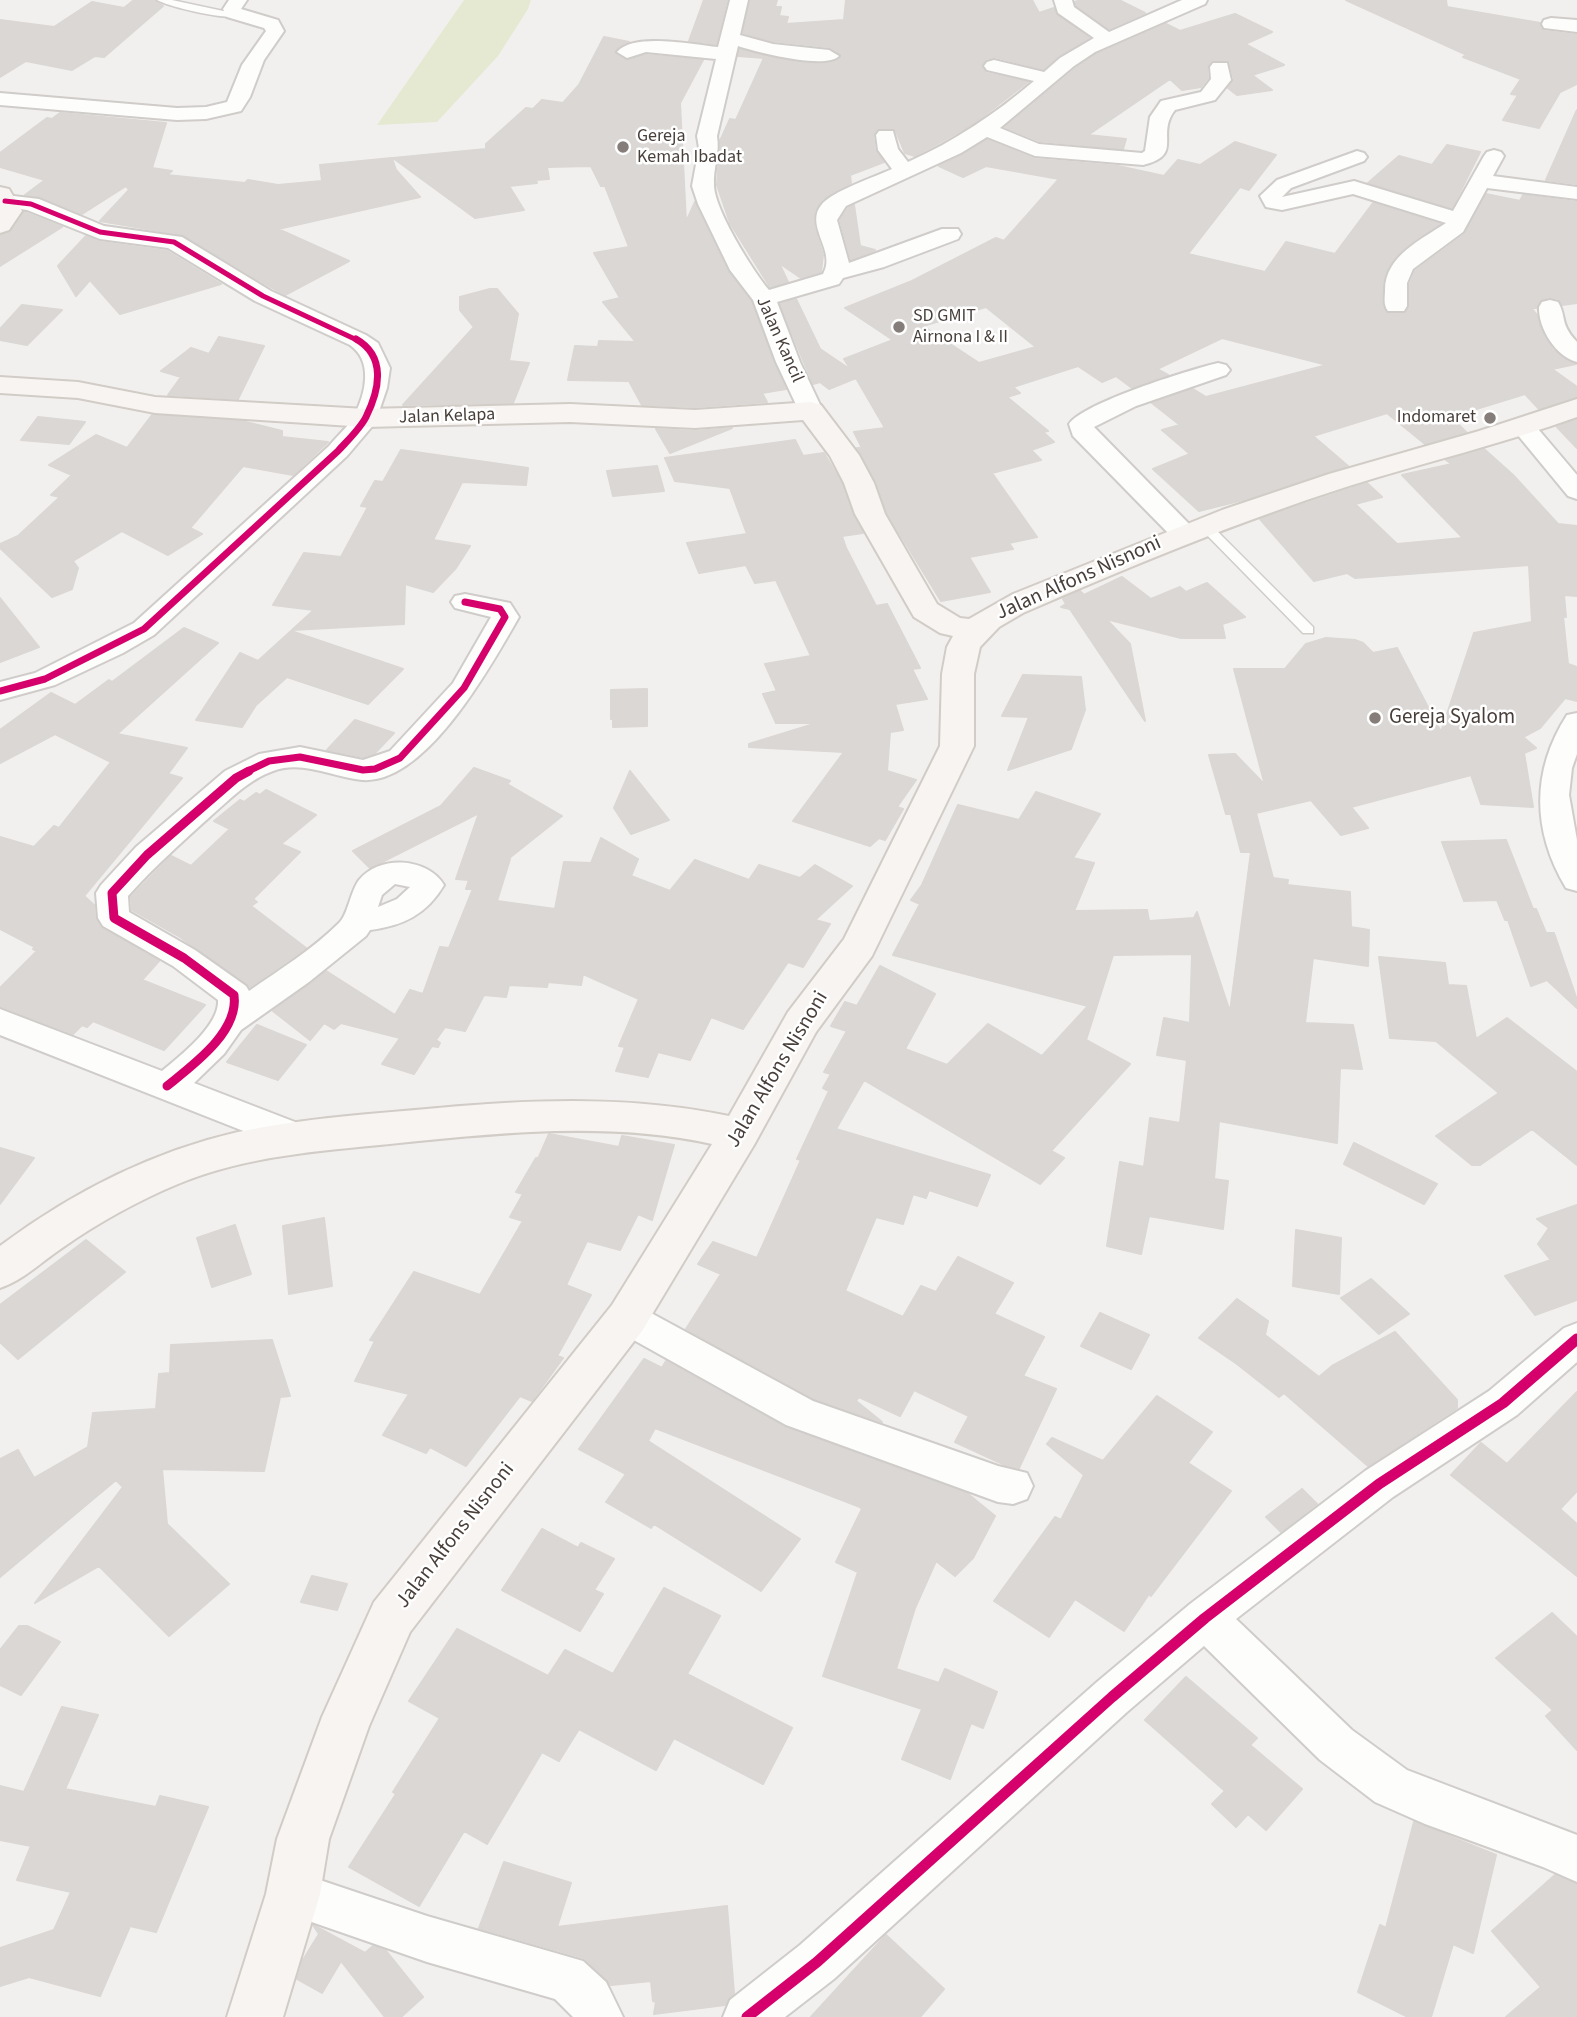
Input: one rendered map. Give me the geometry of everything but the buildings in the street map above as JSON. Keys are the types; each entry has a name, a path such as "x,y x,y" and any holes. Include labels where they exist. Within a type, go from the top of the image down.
{"main road":[{"name":"Jalan Kelapa","path":"0,385 78,390 155,405 366,418 570,413 695,419 811,411"},
{"name":"Jalan Alfons Nisnoni","path":"255,2017 293,1894 303,1839 347,1717 367,1678 391,1618 627,1318 740,1134 802,1022 859,946 957,746 960,719 959,657 963,646 975,630 1018,605 1193,529 1337,481 1524,428 1577,407"},
{"name":"Jalan Kancil","path":"811,411 844,455 859,483 870,514 925,610 951,626 975,630"},
{"path":"0,1270 64,1224 149,1179 187,1163 233,1149 296,1137 462,1121 583,1118 677,1122 740,1134"}],"street":[{"name":"Jalan Kancil","path":"739,0 707,136 709,148 703,186 721,232 741,270 764,299 788,362 811,411"},
{"path":"1063,0 1065,9 1106,38"},
{"path":"764,299 831,279 836,273 839,259 829,237 829,211 838,201 954,149 1037,91 1047,78 1067,62 1106,38 1198,0"},
{"path":"0,99 177,114 206,113 234,107 244,91 253,62 275,32 271,24 238,8"},
{"path":"1551,24 1577,26"},
{"path":"627,52 645,46 728,46 829,56"},
{"path":"994,66 1047,78"},
{"path":"986,129 1035,150 1143,159 1155,155 1161,112 1168,104 1208,96 1221,80 1220,67"},
{"path":"886,135 888,150 905,172"},
{"path":"1396,306 1396,283 1402,267 1411,257 1446,234 1459,220 1494,156"},
{"path":"1357,157 1284,184 1271,196 1274,201 1282,204 1354,187 1459,220"},
{"path":"1481,181 1577,192"},
{"path":"0,691 45,679 144,629 338,451 366,418 378,368 370,348 358,340 262,296 174,242 100,232 32,204 2,206"},
{"path":"836,273 876,262 950,234"},
{"path":"1550,307 1548,320 1553,329 1577,355"},
{"path":"1193,529 1082,431 1081,425 1124,403 1188,383 1218,370"},
{"path":"1524,428 1577,491"},
{"path":"231,1021 237,1004 234,995 184,958 114,918 112,893 147,855 236,778 254,768 269,761 299,757 348,769 375,769 407,752 464,688 505,617 500,609 465,602"},
{"path":"1577,722 1557,769 1555,789 1560,836 1567,860 1577,880"},
{"path":"167,1086 189,1069 231,1021 297,974 355,928 361,919"},
{"path":"0,1022 296,1137"},
{"path":"627,1318 800,1413 998,1484 1013,1486"},
{"path":"747,2017 817,1962 1112,1697 1206,1618 1379,1484 1503,1403 1577,1339"},
{"path":"1206,1618 1336,1745 1391,1786 1424,1802 1552,1847 1577,1859"},
{"path":"293,1894 427,1939 566,1978 579,1986 589,1997 598,2017"}],"lane":[{"path":"161,0 238,8"},
{"path":"1193,529 1308,630"}],"green space":[{"path":"464,0 531,0 498,56 437,122 377,125"}],"cycle path":[{"path":"0,691 45,679 144,629 338,451 366,418 378,368 370,348 358,340 263,296 174,242 100,232 31,204 5,201"},
{"path":"167,1086 200,1057 223,1031 235,1006 234,995 184,958 114,918 112,893 147,855 236,778 254,768 269,761 300,757 363,770 375,769 400,758 464,688 505,617 500,609 465,602"},
{"path":"747,2017 817,1962 1112,1697 1205,1618 1379,1484 1503,1403 1577,1339"}],"place":[{"name":"Gereja Kemah Ibadat","path":"623,147"},
{"name":"SD GMIT Airnona I & II","path":"899,327"},
{"name":"Indomaret","path":"1490,418"},
{"name":"Gereja Syalom","path":"1375,718"}]}
